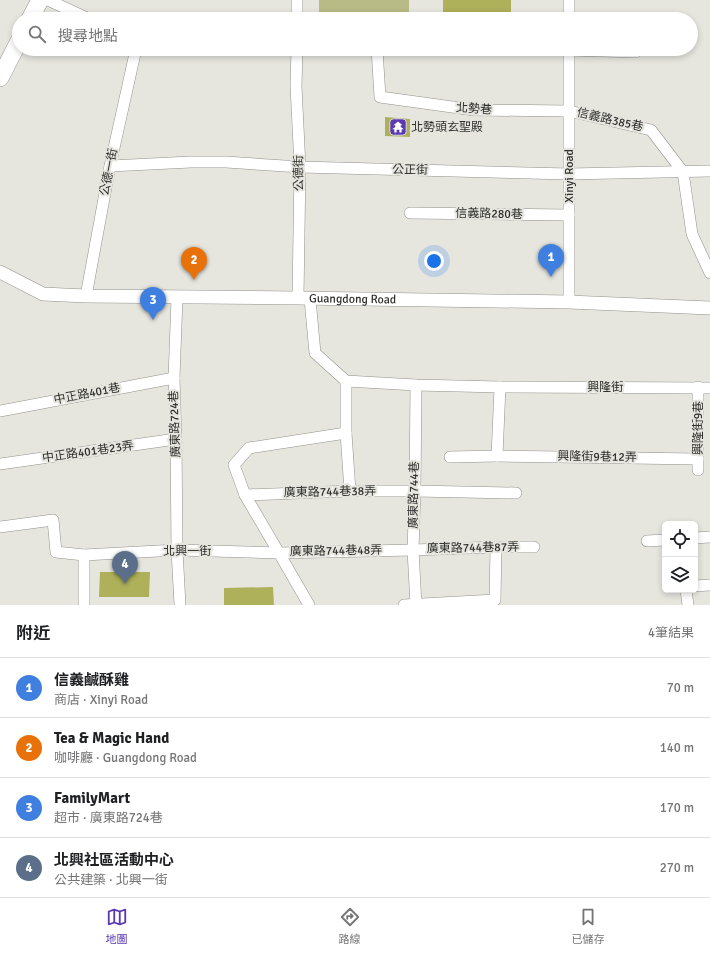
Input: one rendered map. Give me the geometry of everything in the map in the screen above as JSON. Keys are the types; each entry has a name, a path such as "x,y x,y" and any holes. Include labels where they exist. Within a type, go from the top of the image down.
{"main road":[{"path":"34,12 40,0"},
{"path":"0,78 12,55"}],"street":[{"path":"48,0 74,12"},
{"path":"297,0 297,12"},
{"path":"569,0 569,12"},
{"name":"公德一街","path":"86,296 110,166 134,56"},
{"name":"公德街","path":"298,56 296,86 304,298"},
{"name":"北勢巷","path":"377,56 380,97 474,110 569,111"},
{"name":"Xinyi Road","path":"569,56 569,302"},
{"name":"信義路385巷","path":"569,111 651,130 682,172"},
{"name":"公正街","path":"110,166 191,162 226,162 300,167 569,174 710,171"},
{"path":"682,172 692,234 706,254 710,273"},
{"name":"信義路280巷","path":"410,213 569,215"},
{"name":"Guangdong Road","path":"0,272 43,294 177,298 304,298 569,302 710,308"},
{"name":"廣東路724巷","path":"177,298 174,378 177,550 180,605"},
{"path":"304,298 316,353 346,381 416,385 500,387 497,456"},
{"name":"中正路401巷","path":"0,411 174,378"},
{"path":"346,381 346,434 350,492"},
{"name":"廣東路744巷","path":"416,385 413,550 416,605"},
{"name":"興隆街","path":"500,387 710,388"},
{"name":"興隆街9巷","path":"698,387 698,464"},
{"name":"廣東路744巷48弄","path":"346,434 249,448 234,465 245,495 279,553 413,550"},
{"name":"中正路401巷23弄","path":"0,464 176,439"},
{"name":"興隆街9巷12弄","path":"450,457 497,456 698,464"},
{"name":"廣東路744巷38弄","path":"245,495 415,491 516,493"},
{"name":"北興一街","path":"0,527 53,520 56,552 84,555 177,550 279,553"},
{"path":"698,538 710,536"},
{"path":"647,541 662,540"},
{"path":"404,605 495,600 496,547"},
{"name":"廣東路744巷87弄","path":"413,550 534,547"},
{"path":"279,553 309,605"},
{"path":"84,555 84,605"},
{"path":"698,586 710,585"},
{"path":"686,593 688,605"}],"green space":[{"path":"319,0 409,0 409,12 319,12"}],"building":[{"path":"443,0 511,0 511,12 443,12"},
{"name":"北勢頭玄聖殿","path":"385,117 410,119 410,137 385,136"},
{"path":"100,572 150,572 149,597 99,597"},
{"path":"273,587 274,605 224,605 224,588"}],"place":[{"name":"北勢頭玄聖殿","path":"398,127"},
{"name":"信義鹹酥雞","path":"551,277"},
{"name":"Tea & Magic Hand","path":"194,280"},
{"name":"FamilyMart","path":"153,320"},
{"name":"北興社區活動中心","path":"125,584"}]}
